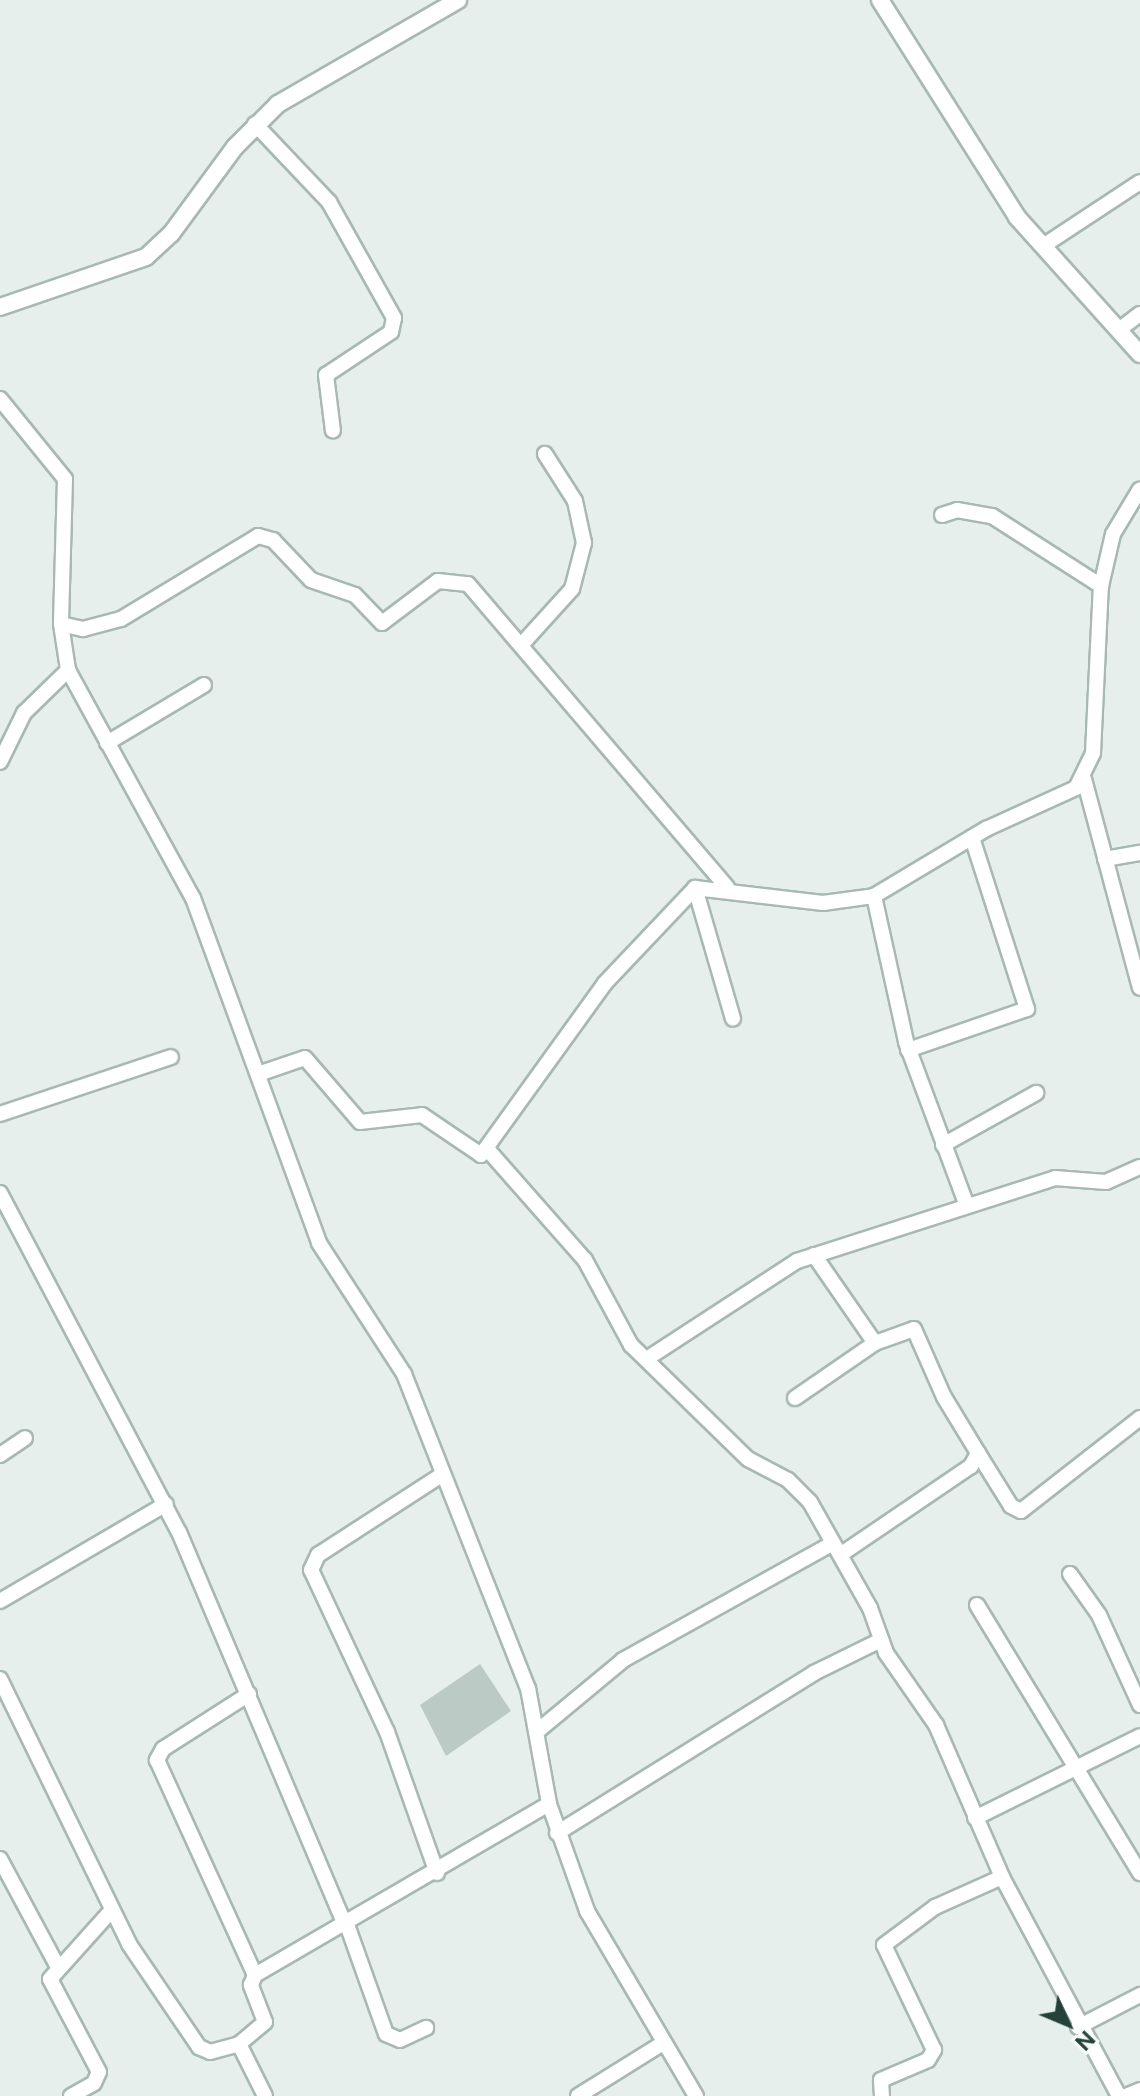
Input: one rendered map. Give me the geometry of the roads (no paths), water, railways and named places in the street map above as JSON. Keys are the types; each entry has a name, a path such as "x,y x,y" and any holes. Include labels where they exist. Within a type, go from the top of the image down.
{"street":[{"path":"0,307 132,263 160,247 255,124 458,0"},
{"path":"880,0 1017,217 1140,354"},
{"path":"255,124 329,202 394,318 391,332 326,375 333,431"},
{"path":"1043,246 1140,182"},
{"path":"1120,329 1140,314"},
{"path":"0,399 65,479 61,624 68,670 193,898 261,1073 310,1222 404,1374 440,1476 540,1729 549,1804 587,1911 696,2096"},
{"path":"523,643 572,589 584,543 575,501 545,454"},
{"path":"1140,489 1113,534 1101,586 1094,741 1084,779 1140,988"},
{"path":"942,515 957,510 992,516 1101,586"},
{"path":"61,624 83,629 121,619 258,536 273,540 311,580 355,595 382,623 438,581 468,584 523,643 727,887"},
{"path":"0,762 24,713 68,670"},
{"path":"107,743 204,685"},
{"path":"261,1073 305,1058 360,1122 422,1115 473,1154 488,1150 605,983 695,888 727,887 823,903 874,896 972,838 1084,779"},
{"path":"908,1050 1027,1009 972,838"},
{"path":"1105,859 1140,853"},
{"path":"695,888 733,1019"},
{"path":"874,896 908,1050 967,1206"},
{"path":"0,1114 171,1057"},
{"path":"943,1145 1036,1093"},
{"path":"488,1150 585,1260 624,1337 748,1459 799,1488 836,1549 881,1640 936,1725 1002,1877 1078,2027 1119,2096"},
{"path":"648,1358 777,1271 814,1255 1055,1178 1106,1182 1140,1167"},
{"path":"0,1193 166,1504 344,1920 386,2034 400,2040 426,2028"},
{"path":"814,1255 875,1343"},
{"path":"795,1398 875,1343 914,1329 944,1397 1011,1506 1021,1511 1140,1418"},
{"path":"0,1455 25,1438"},
{"path":"540,1729 623,1660 836,1549 971,1466 978,1453"},
{"path":"437,1873 387,1732 311,1570 318,1555 440,1476"},
{"path":"0,1601 166,1504"},
{"path":"1070,1574 1099,1615 1140,1705"},
{"path":"977,1605 1076,1768 1093,1786 1140,1873"},
{"path":"557,1833 814,1673 881,1640"},
{"path":"0,1679 111,1911 199,2047 210,2052 239,2044 265,2022 251,1985 255,1975 344,1920 437,1873 549,1804"},
{"path":"249,1694 163,1749 157,1760 255,1975"},
{"path":"975,1818 1140,1736"},
{"path":"0,1859 58,1967"},
{"path":"882,2096 881,2080 928,2060 934,2050 884,1945 935,1907 1002,1877"},
{"path":"71,2096 94,2083 99,2072 50,1985 58,1967 111,1911"},
{"path":"1078,2027 1140,1995"},
{"path":"578,2096 663,2043"},
{"path":"239,2044 265,2096"},
{"path":"1126,2096 1140,2090"}]}
